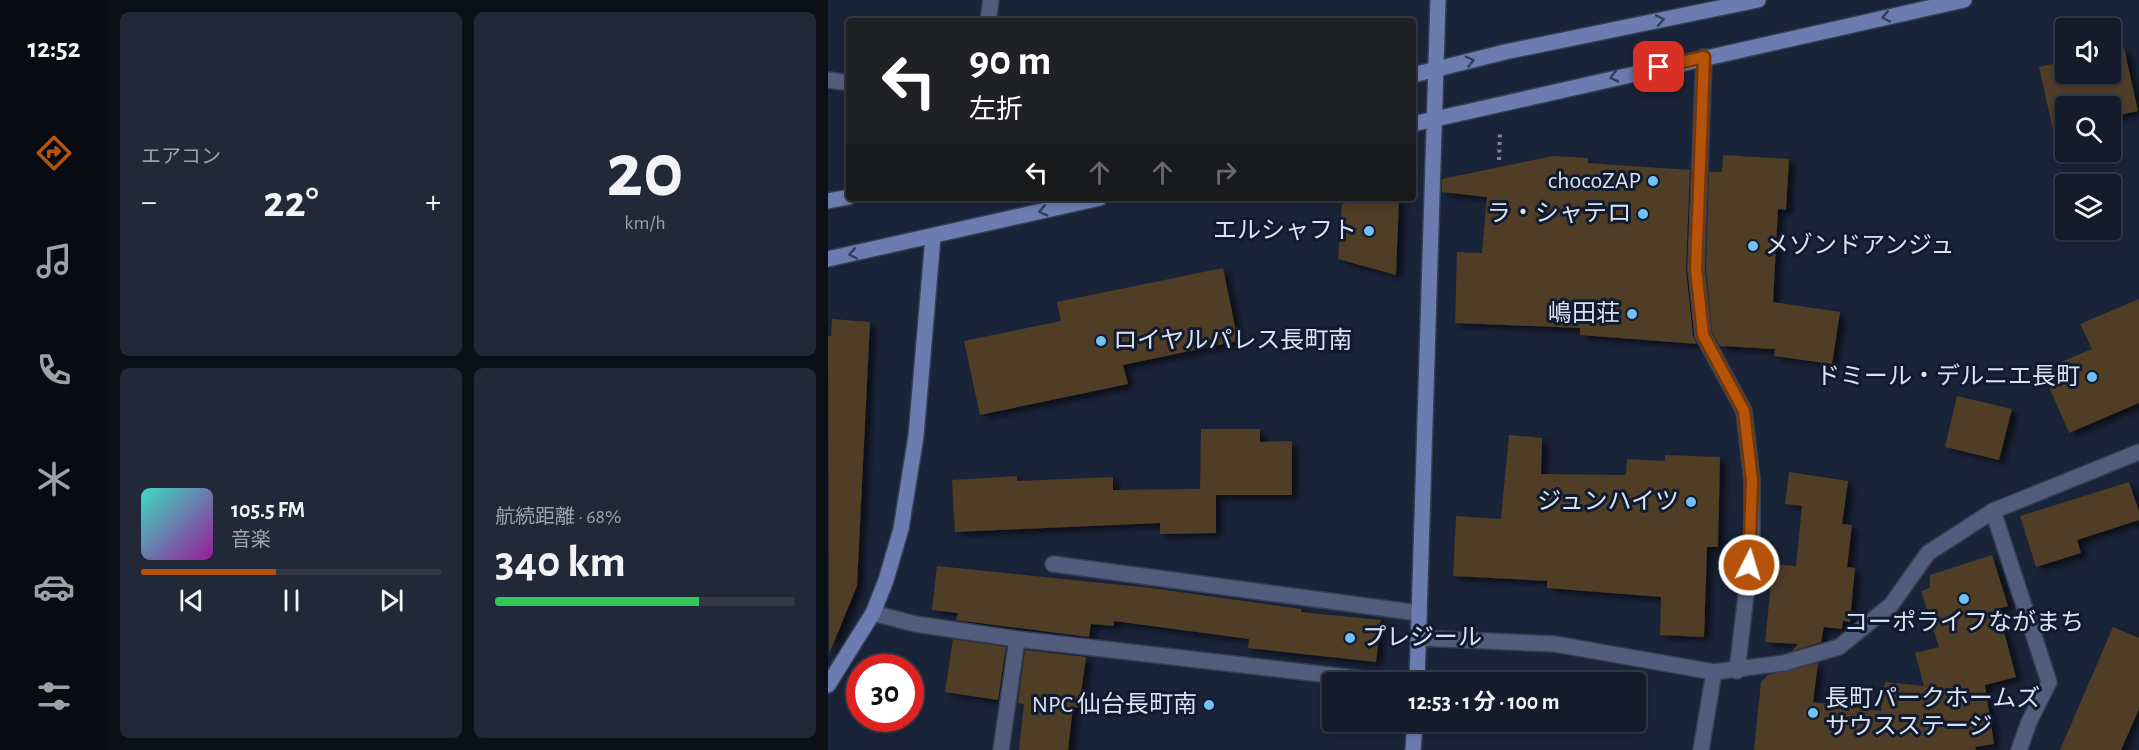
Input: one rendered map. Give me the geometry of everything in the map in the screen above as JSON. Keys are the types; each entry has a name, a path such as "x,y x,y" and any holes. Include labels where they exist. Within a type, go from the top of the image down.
{"street":[{"path":"988,18 991,0"},
{"path":"1417,672 1420,515 1438,0"},
{"path":"1416,74 1505,52 1739,2 1758,0"},
{"path":"1416,123 1964,0"},
{"path":"1704,57 1696,268 1703,335 1744,411 1752,481 1752,544 1737,671"},
{"path":"828,80 846,83"},
{"path":"828,201 846,198"},
{"path":"828,259 1087,201"},
{"path":"828,685 873,613 886,580 901,529 915,436 933,237"},
{"path":"1419,638 1555,644 1714,672 1737,671 1784,663 1839,647 1891,605 1928,553 1993,511 2139,452"},
{"path":"1993,511 2049,682 2029,722 2019,750"},
{"path":"1053,564 1419,613"},
{"path":"873,613 915,624 1017,639 1322,674"},
{"path":"1001,750 1017,639"},
{"path":"1701,750 1714,672"},
{"path":"1413,750 1414,732"}],"path":[{"path":"1499,160 1500,131"}],"building":[{"path":"2124,48 2138,111 2121,115 2121,96 2055,96 2055,130 2053,130 2039,67 2055,63 2055,84 2121,84 2121,49"},
{"path":"1723,155 1789,159 1786,210 1778,209 1773,302 1840,312 1832,364 1774,356 1775,349 1720,346 1712,332 1706,268 1709,172 1722,172"},
{"path":"1553,156 1588,158 1588,163 1690,170 1686,269 1693,336 1697,344 1580,335 1580,328 1455,323 1457,252 1482,253 1487,197 1442,192 1442,179"},
{"name":"エルシャフト","path":"1355,201 1399,201 1396,275 1338,259 1342,204"},
{"name":"ロイヤルパレス長町南","path":"1223,268 1238,341 1123,365 1128,384 980,415 964,341 1061,321 1057,302"},
{"name":"ドミール・デルニエ長町","path":"2139,299 2139,403 2069,433 2042,370 2092,349 2080,324"},
{"path":"832,319 870,322 857,586 829,654 828,336 831,336"},
{"path":"1957,396 2012,409 1999,460 1945,447"},
{"path":"1201,429 1260,429 1260,442 1292,441 1292,495 1216,495 1216,533 1160,534 1160,523 955,532 952,480 1017,476 1017,481 1113,477 1113,490 1200,489"},
{"path":"1509,435 1542,438 1541,474 1626,475 1627,459 1665,461 1665,455 1720,457 1718,547 1707,547 1704,637 1660,635 1661,597 1547,588 1547,581 1453,576 1456,516 1501,519"},
{"path":"1789,472 1848,481 1842,524 1852,525 1847,567 1855,568 1850,622 1843,621 1842,629 1824,627 1821,642 1792,651 1798,644 1765,642 1773,564 1796,566 1802,506 1785,504"},
{"path":"2129,482 2139,511 2139,520 2077,540 2081,553 2036,567 2020,516"},
{"path":"1992,555 2008,606 1998,609 2016,677 1985,685 1994,744 1975,747 1976,750 1754,750 1761,682 1768,675 1818,663 1813,702 1881,711 1885,682 1924,686 1915,653 1939,647 1921,591 1930,588 1930,575"},
{"path":"937,566 1151,588 1301,609 1301,612 1381,620 1376,662 1248,648 1249,639 1114,621 1114,626 1091,624 1089,637 956,620 958,613 932,610"},
{"path":"2113,627 2139,638 2139,709 2121,750 2060,750"},
{"path":"953,639 1006,647 998,700 945,692"},
{"path":"1025,650 1086,657 1079,708 1073,707 1068,750 1019,750 1024,704 1018,703"}],"place":[{"name":"chocoZAP","path":"1653,181"},
{"name":"ラ・シャテロ","path":"1643,214"},
{"name":"エルシャフト","path":"1369,231"},
{"name":"メゾンドアンジュ","path":"1753,246"},
{"name":"嶋田荘","path":"1632,314"},
{"name":"ロイヤルパレス長町南","path":"1101,341"},
{"name":"ドミール・デルニエ長町","path":"2092,377"},
{"name":"ジュンハイツ","path":"1691,502"},
{"name":"コーポライフながまち","path":"1964,599"},
{"name":"プレジール","path":"1350,638"},
{"name":"NPC 仙台長町南","path":"1209,705"},
{"name":"長町パークホームズ サウスステージ","path":"1813,713"}],"route":[{"path":"1659,67 1704,57 1696,268 1703,335 1744,411 1752,481 1752,544 1749,565"}]}
